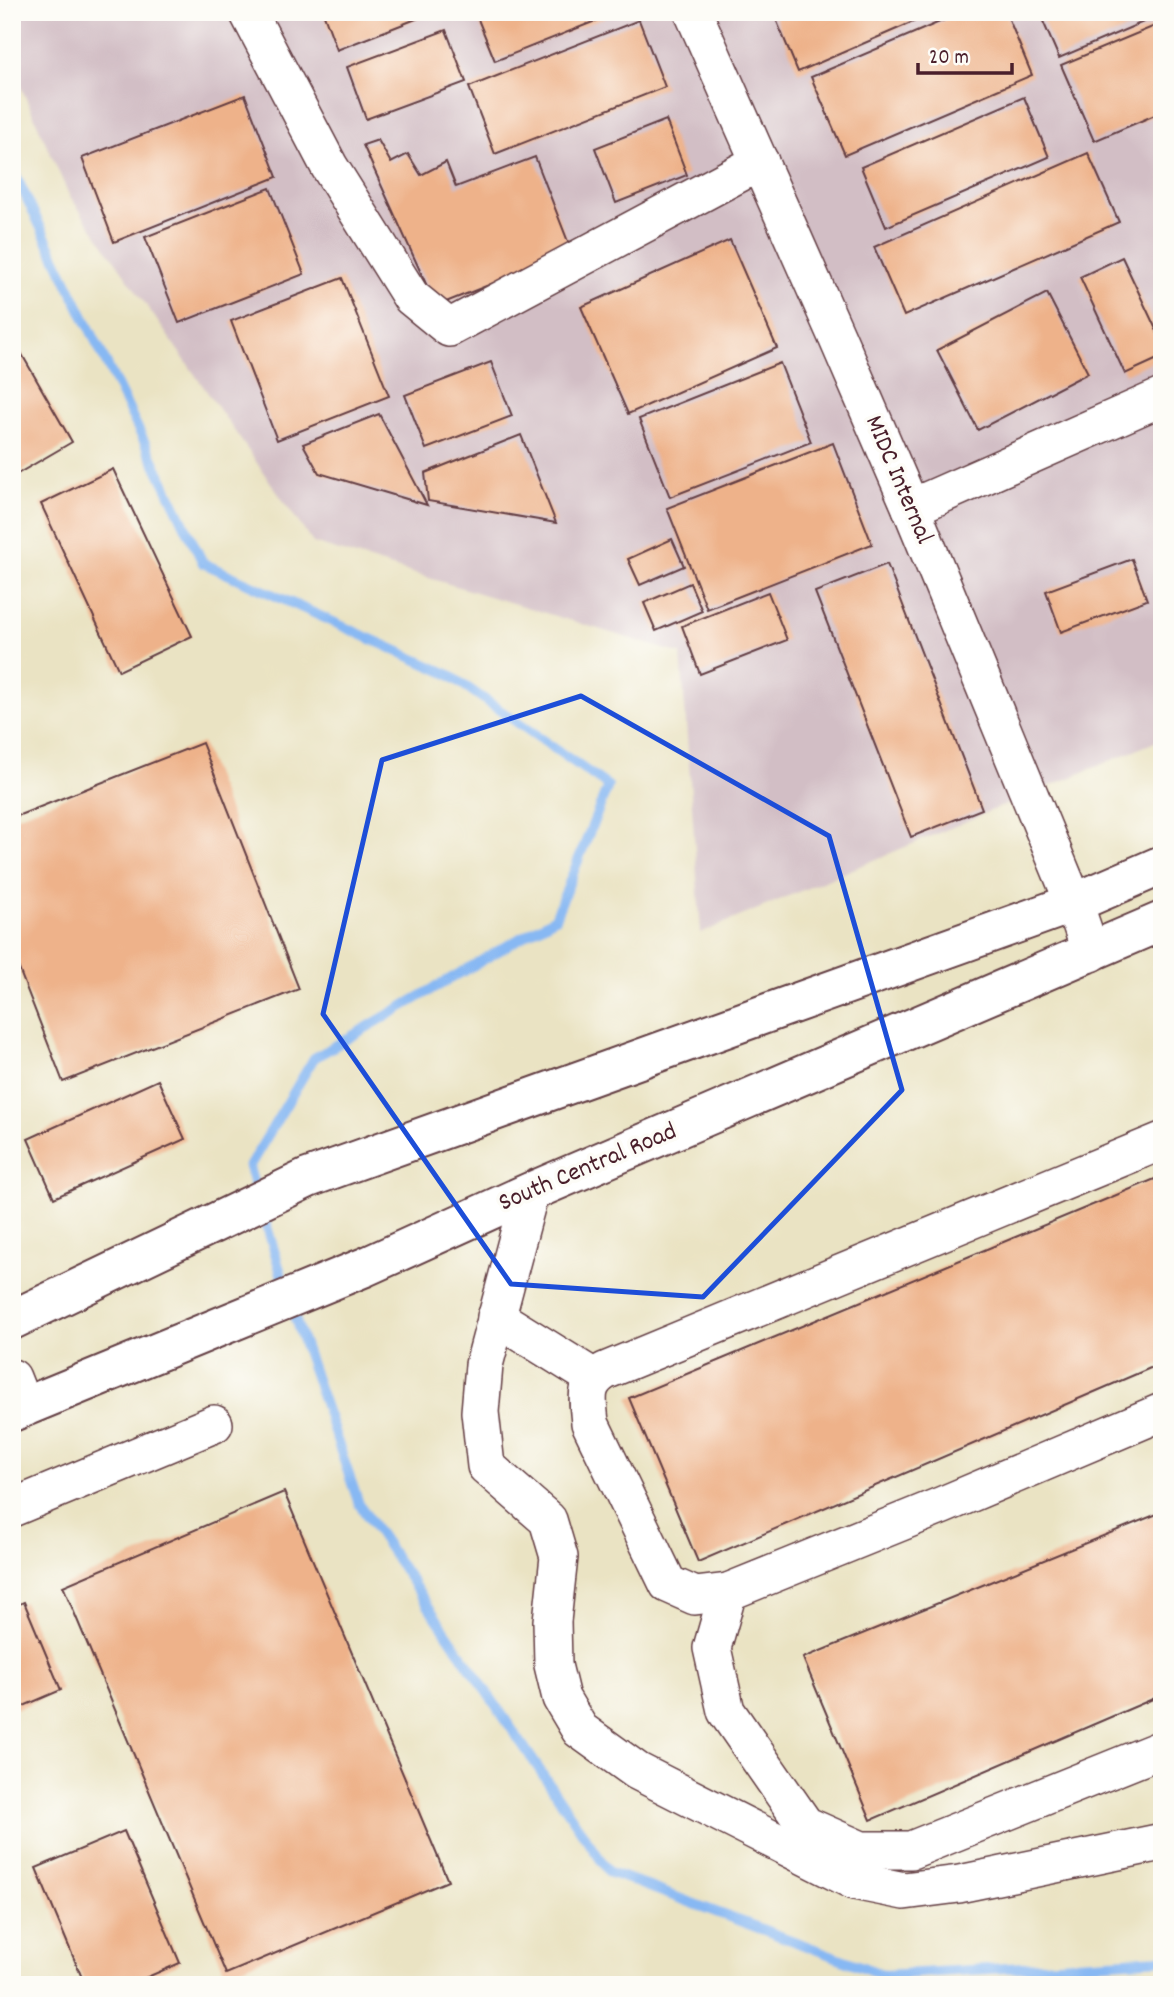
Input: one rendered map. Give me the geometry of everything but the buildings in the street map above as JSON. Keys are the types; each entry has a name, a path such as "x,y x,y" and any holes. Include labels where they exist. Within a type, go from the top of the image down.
{"main road":[{"path":"12,1320 308,1178 1074,903 1162,865"},
{"name":"South Central Road","path":"16,1400 365,1267 530,1192 1162,921"}],"street":[{"path":"248,12 328,166 411,297 449,328 760,162"},
{"name":"MIDC Internal","path":"693,12 911,508 1074,903 1091,953"},
{"path":"911,508 1162,397"},
{"path":"1162,1141 618,1365 594,1378 588,1393 590,1423 667,1584 695,1596 728,1592 1162,1412"},
{"path":"530,1192 484,1366 480,1412 486,1466 548,1520 559,1557 552,1621 553,1665 561,1698 580,1730 637,1771 855,1881 904,1891 959,1884 1162,1842"},
{"path":"496,1317 594,1378"},
{"path":"12,1508 214,1424"},
{"path":"728,1592 712,1648 726,1711 805,1825 861,1850 911,1850 1162,1749"}],"highlighted area":[{"path":"581,696 829,836 902,1090 703,1297 511,1284 323,1014 382,760"}],"shaded area":[{"path":"12,12 1162,12 1162,739 701,933 681,654 313,543 69,195 12,67"}],"waterway":[{"path":"12,168 203,563 448,674 608,786 555,918 314,1058 249,1167 256,1193"},
{"path":"262,1210 286,1290"},
{"path":"290,1304 359,1504 609,1872 884,1975 1162,1959"}]}
